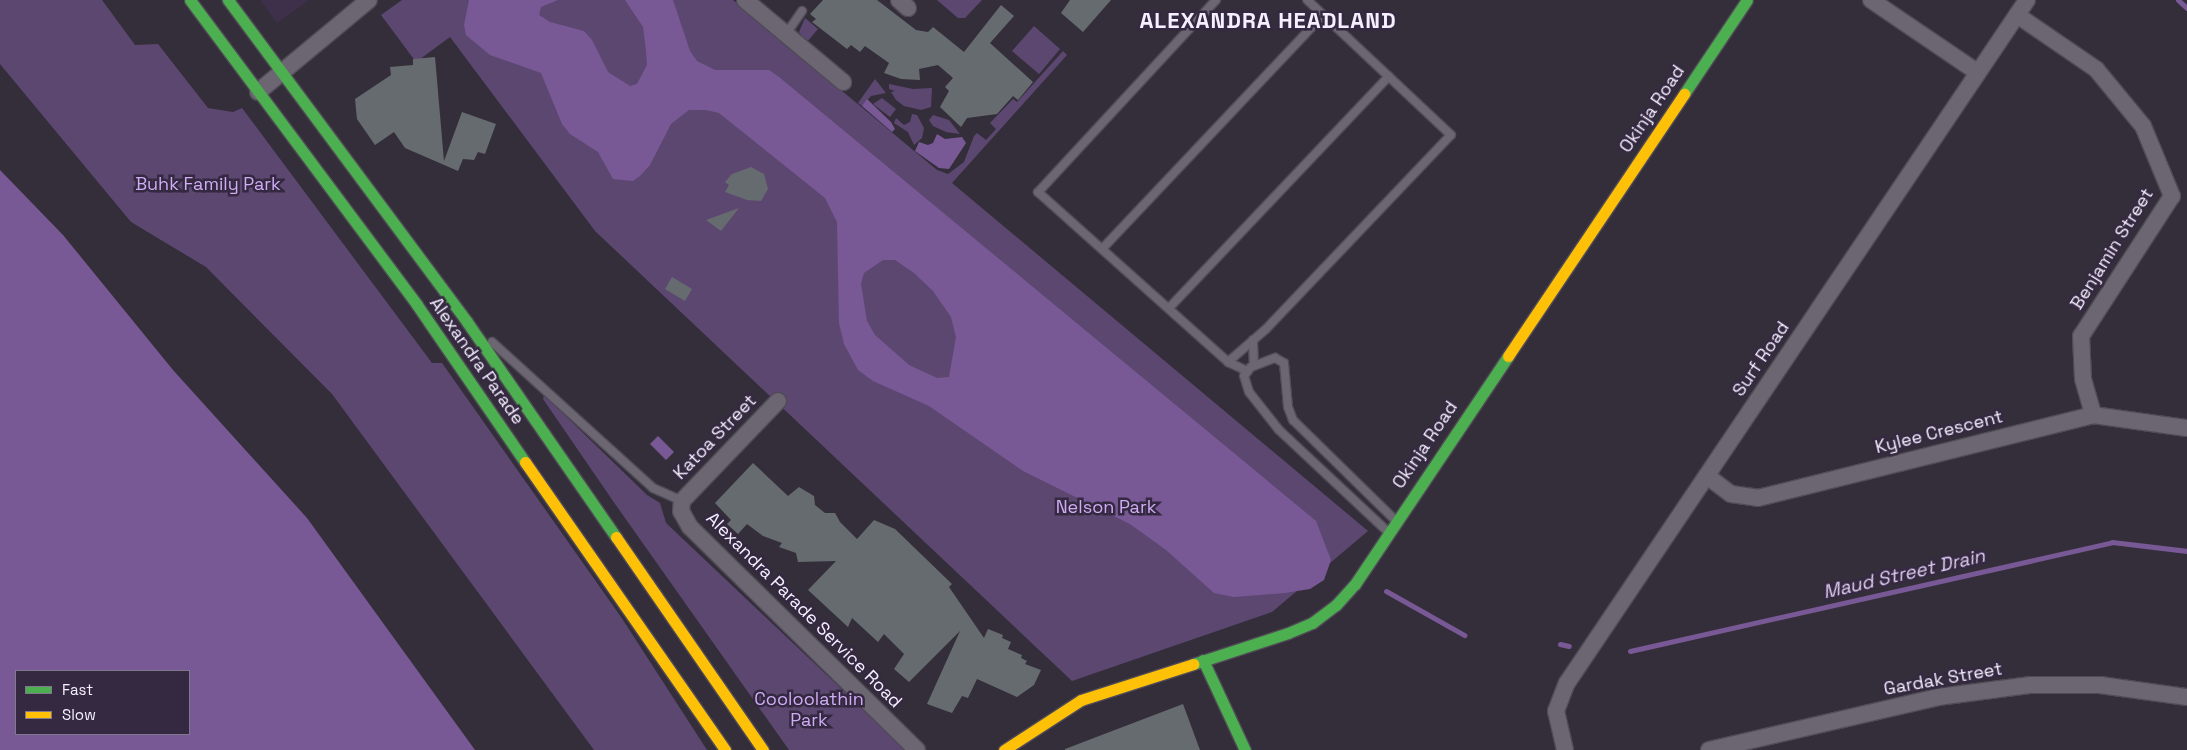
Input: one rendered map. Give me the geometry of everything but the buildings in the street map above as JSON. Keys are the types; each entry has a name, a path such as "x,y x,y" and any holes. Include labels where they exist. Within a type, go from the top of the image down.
{"main road":[{"name":"Alexandra Parade","path":"190,0 417,305 726,750"},
{"name":"Alexandra Parade","path":"228,0 467,322 763,750"},
{"name":"Okinja Road","path":"1004,750 1082,700 1312,623 1336,605 1354,584 1395,520 1747,0"},
{"path":"1203,660 1245,750"}],"street":[{"path":"258,92 369,0"},
{"path":"1871,0 1977,72"},
{"name":"Surf Road","path":"1565,750 1556,711 1568,683 2027,0"},
{"path":"750,5 843,82"},
{"name":"Benjamin Street","path":"2018,15 2096,70 2143,126 2172,196 2081,336 2083,379 2092,415"},
{"name":"Katoa Street","path":"682,501 778,401"},
{"name":"Kylee Crescent","path":"1707,476 1731,494 1758,498 2092,415 2187,428"},
{"name":"Alexandra Parade Service Road","path":"682,501 681,511 690,528 916,750"},
{"name":"Gardak Street","path":"1709,750 1938,696 2031,685 2100,685 2187,697"}],"lane":[{"path":"1216,0 1038,192 1170,307 1228,362 1247,371"},
{"path":"1228,362 1253,340 1451,134 1307,0"},
{"path":"786,34 802,11"},
{"path":"1102,249 1323,15"},
{"path":"1170,307 1388,76"},
{"path":"467,322 502,349 653,488 682,501"},
{"path":"1253,340 1254,364"},
{"path":"1387,532 1279,430 1249,392 1244,376 1254,364 1274,358 1284,363 1288,407 1293,420 1395,520"}],"shaded area":[{"path":"260,0 309,0 277,23"},
{"path":"469,0 558,0 541,7 539,15 550,22 584,31 592,40 608,72 630,86 637,84 647,65 643,27 625,0 673,0 690,51 697,61 715,70 769,70 779,77 1316,521 1331,560 1324,580 1310,589 1285,593 1234,597 1214,593 1166,550 1130,524 1023,471 929,406 873,381 858,370 844,344 839,323 837,222 825,198 719,113 706,110 689,110 671,124 650,165 640,176 633,181 613,179 598,152 570,134 562,124 541,73 490,55 466,35 464,25","holes":["883,260 895,260 914,273 933,291 951,317 956,337 949,377 937,378 909,365 875,335 867,321 861,284 864,273"]},
{"path":"867,99 891,122 895,129 892,132 862,106"},
{"path":"937,134 945,139 962,137 966,143 949,169 939,168 915,151 919,142 928,145 933,143"},
{"path":"0,170 63,235 173,370 307,518 475,750 0,750"},
{"path":"658,436 674,452 666,460 650,444"}],"green space":[{"name":"Buhk Family Park","path":"0,0 102,0 135,45 158,44 208,108 233,112 242,108 432,363 442,363 621,617 707,750 594,750 332,394 206,267 131,222 0,64"},
{"name":"Nelson Park","path":"402,0 733,0 937,170 948,174 964,162 974,136 977,133 986,140 996,129 990,123 1013,99 1017,102 1063,51 1067,55 952,183 1368,531 1272,612 1072,681 595,231 450,37 416,62 381,15"},
{"path":"937,0 982,0 965,18 958,18"},
{"path":"805,18 818,29 807,42 799,32"},
{"path":"1034,26 1060,49 1039,74 1012,51"},
{"path":"875,79 886,93 871,96 862,106 858,103"},
{"path":"889,84 913,89 932,88 931,107 921,110 904,106 896,100 891,92 895,91 889,89"},
{"path":"882,98 896,109 890,117 873,104"},
{"path":"912,114 917,115 924,128 922,138 914,145 908,132 894,123 896,118 904,125 910,122"},
{"path":"933,115 949,120 960,134 946,132 933,126 929,120"},
{"name":"Cooloolathin Park","path":"544,395 647,495 660,503 666,523 906,750 789,750 613,501 543,399"}],"waterway":[{"path":"2178,0 2187,8"},
{"name":"Maud Street Drain","path":"1630,651 2112,542 2187,551"},
{"name":"Maud Street Drain","path":"1386,591 1464,635"},
{"path":"1560,644 1569,646"}],"traffic: fast":[{"path":"190,0 417,305 525,462"},
{"path":"228,0 467,322 616,537"},
{"path":"1684,94 1747,0"},
{"path":"1193,664 1288,633 1312,623 1336,605 1355,584 1508,356"},
{"path":"1203,660 1245,750"}],"traffic: slow":[{"path":"1508,356 1684,94"},
{"path":"525,462 725,750"},
{"path":"616,537 763,750"},
{"path":"1004,750 1081,700 1193,664"}],"district":[{"name":"ALEXANDRA HEADLAND","path":"1268,21"}]}
